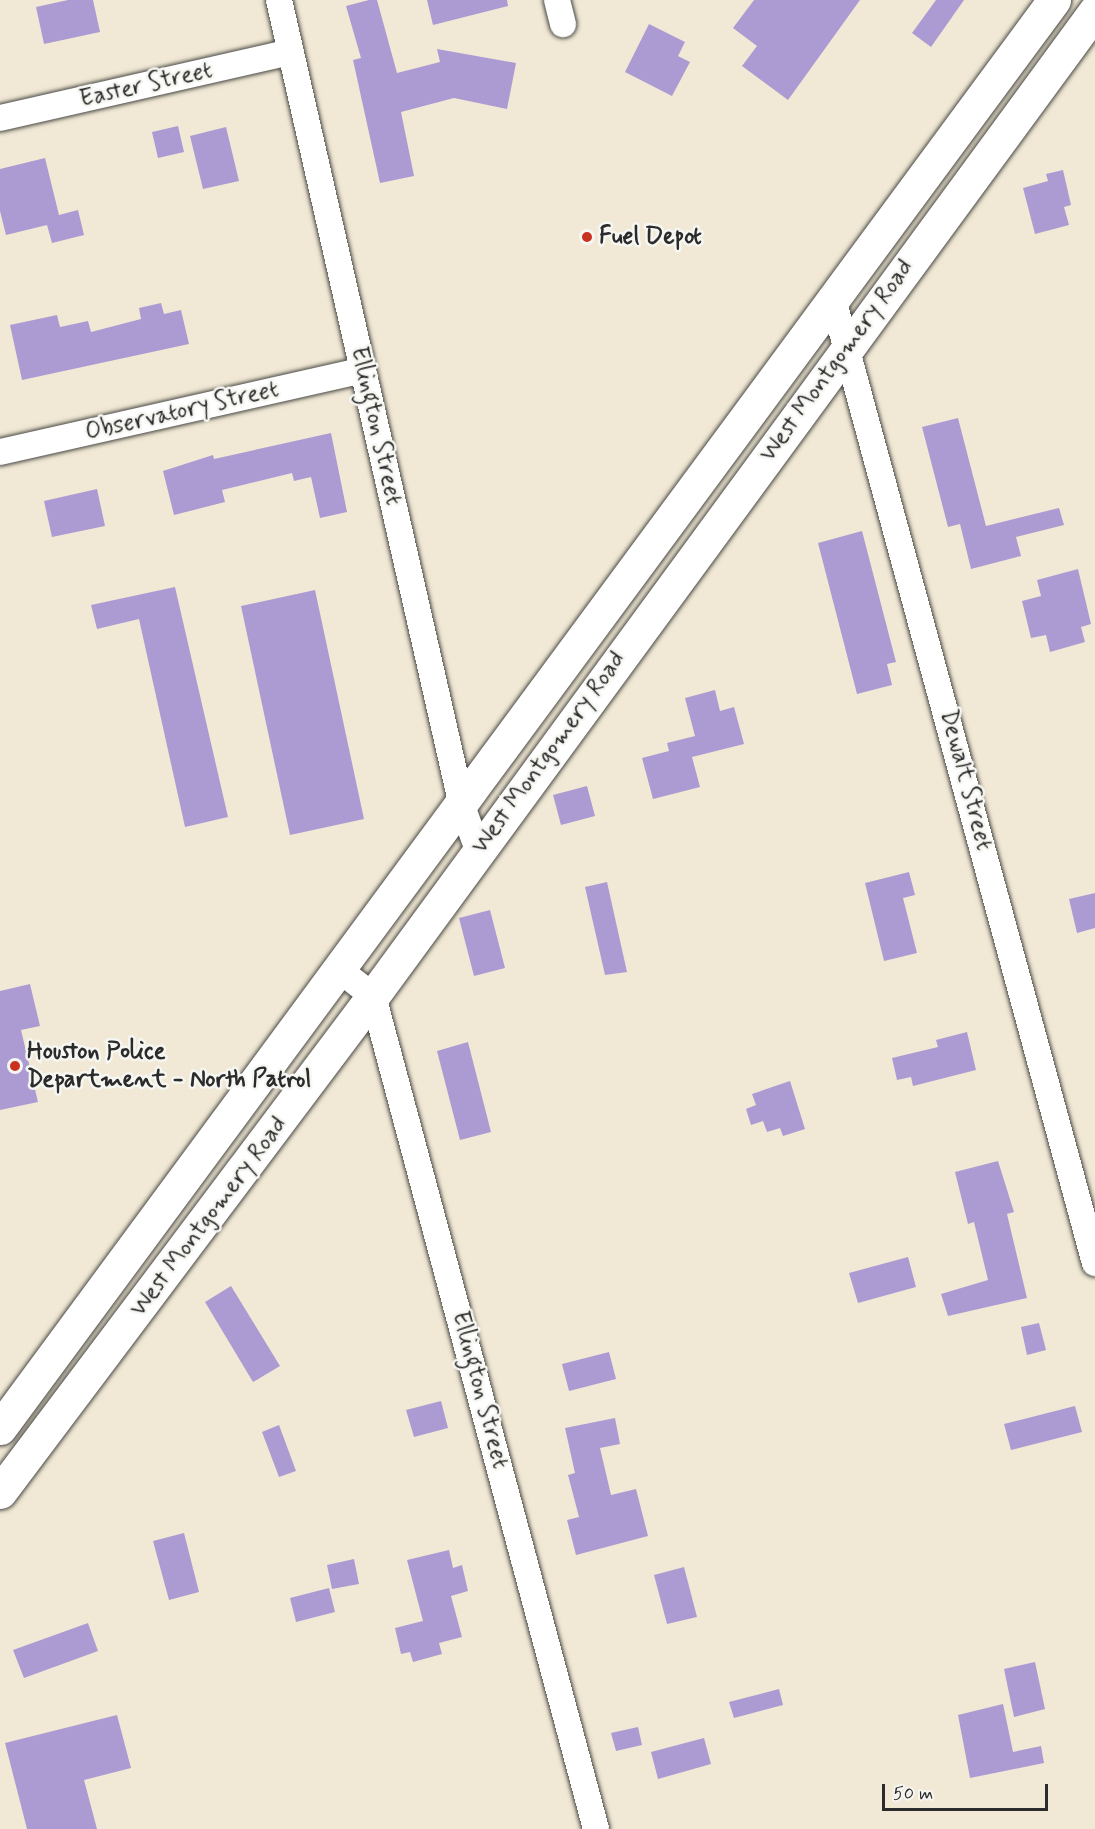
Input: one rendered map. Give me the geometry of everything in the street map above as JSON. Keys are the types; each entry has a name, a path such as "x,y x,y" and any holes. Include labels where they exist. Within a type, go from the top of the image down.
{"main road":[{"name":"West Montgomery Road","path":"0,1428 337,968 462,806 832,299 1054,0"},
{"name":"West Montgomery Road","path":"0,1491 102,1361 373,996 1095,11"},
{"path":"68,1337 102,1361"}],"street":[{"name":"Ellington Street","path":"279,0 462,806 478,850"},
{"name":"Easter Street","path":"0,118 291,52"},
{"name":"Dewalt Street","path":"832,299 1095,1263"},
{"name":"Observatory Street","path":"0,452 363,370"},
{"path":"337,968 373,996"},
{"name":"Ellington Street","path":"373,996 596,1829"}],"building":[{"path":"68,0 93,0 100,32 44,44 36,7"},
{"path":"377,0 397,73 440,62 437,49 516,63 507,109 454,98 401,112 414,176 380,183 353,60 361,58 346,6"},
{"path":"427,0 507,0 508,6 433,25"},
{"path":"754,0 860,0 788,100 742,66 757,46 733,28"},
{"path":"936,0 964,0 931,47 912,33"},
{"path":"649,24 685,42 678,56 690,62 672,96 625,72"},
{"path":"178,126 184,152 158,158 152,132"},
{"path":"226,127 239,181 203,189 190,136"},
{"path":"45,158 59,215 78,210 84,235 52,243 47,225 6,235 0,211 0,169"},
{"path":"1063,170 1071,205 1064,207 1069,225 1035,234 1023,188 1048,181 1046,174"},
{"path":"161,303 164,314 181,310 189,344 22,380 10,325 57,315 60,327 88,321 91,332 141,319 139,308"},
{"path":"958,418 986,526 1059,508 1064,525 1016,537 1021,556 971,569 960,524 948,527 922,427"},
{"path":"331,433 347,512 320,518 311,477 294,481 292,473 222,490 225,502 174,515 163,471 213,455 214,459"},
{"path":"97,489 105,526 52,537 44,501"},
{"path":"862,531 896,662 887,664 892,685 857,694 818,543"},
{"path":"1078,569 1091,624 1081,627 1085,642 1050,652 1046,635 1031,638 1022,601 1041,596 1037,580"},
{"path":"175,587 228,817 185,827 139,619 97,629 91,605"},
{"path":"315,590 364,819 290,835 241,606"},
{"path":"715,690 720,711 734,707 744,744 692,757 700,787 653,799 642,758 669,751 667,743 695,736 685,698"},
{"path":"587,786 595,816 561,825 553,795"},
{"path":"909,872 915,895 903,898 917,953 884,961 865,883"},
{"path":"607,882 627,972 605,975 585,887"},
{"path":"1095,893 1095,928 1077,933 1069,899"},
{"path":"490,910 505,968 474,976 459,918"},
{"name":"Houston Police Department - North Patrol","path":"30,984 40,1026 21,1030 38,1102 0,1110 0,991"},
{"path":"967,1032 976,1070 913,1086 911,1077 897,1080 892,1058 938,1047 936,1040"},
{"path":"468,1042 491,1132 460,1140 437,1051"},
{"path":"790,1081 805,1129 783,1136 780,1128 767,1132 763,1121 751,1125 746,1109 756,1105 752,1094"},
{"path":"998,1161 1014,1212 1007,1214 1027,1298 948,1316 941,1294 988,1280 974,1222 968,1224 955,1172"},
{"path":"908,1257 916,1287 858,1303 849,1273"},
{"path":"231,1286 280,1366 253,1382 205,1302"},
{"path":"1039,1323 1046,1350 1027,1355 1021,1327"},
{"path":"609,1352 616,1379 569,1391 562,1364"},
{"path":"441,1401 448,1428 414,1437 406,1410"},
{"path":"1075,1406 1082,1432 1011,1450 1004,1424"},
{"path":"615,1418 620,1444 600,1448 611,1495 636,1489 648,1536 576,1555 567,1520 579,1517 568,1475 575,1473 565,1428"},
{"path":"279,1425 296,1471 279,1477 262,1432"},
{"path":"184,1533 199,1592 169,1600 153,1541"},
{"path":"449,1550 453,1568 462,1565 468,1591 451,1596 462,1637 439,1643 442,1654 413,1662 410,1652 401,1654 395,1628 423,1621 407,1560"},
{"path":"354,1559 359,1584 332,1589 327,1565"},
{"path":"684,1567 697,1617 667,1624 654,1575"},
{"path":"329,1588 335,1612 296,1622 290,1598"},
{"path":"88,1623 98,1651 24,1678 13,1650"},
{"path":"1035,1662 1045,1709 1014,1717 1004,1669"},
{"path":"779,1689 783,1705 734,1718 729,1702"},
{"path":"1003,1704 1013,1752 1041,1746 1044,1763 970,1778 958,1715"},
{"path":"117,1715 131,1768 84,1780 97,1829 27,1829 5,1743"},
{"path":"638,1727 642,1745 616,1751 611,1733"},
{"path":"704,1738 711,1764 658,1779 651,1752"}],"place":[{"name":"Fuel Depot","path":"587,237"},
{"name":"Houston Police Department - North Patrol","path":"15,1066"}]}
